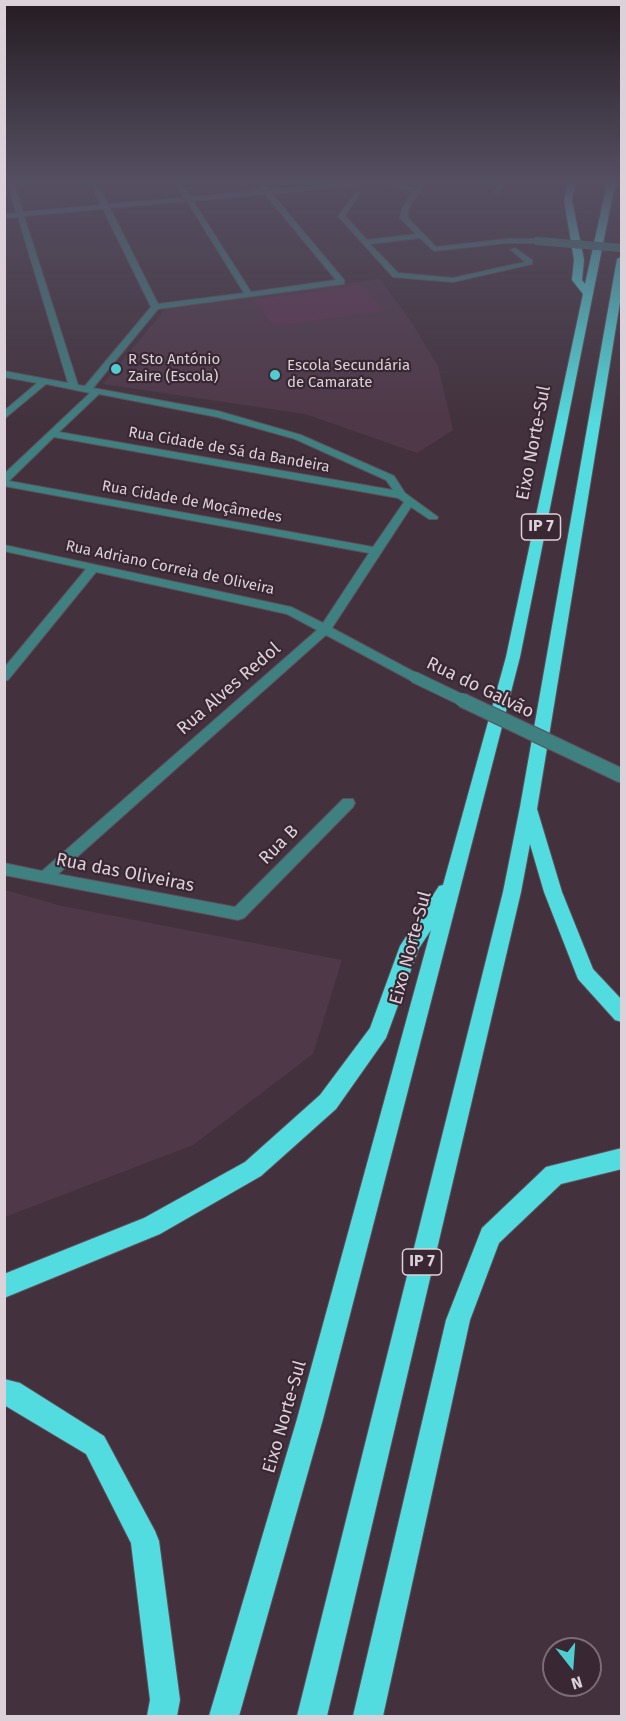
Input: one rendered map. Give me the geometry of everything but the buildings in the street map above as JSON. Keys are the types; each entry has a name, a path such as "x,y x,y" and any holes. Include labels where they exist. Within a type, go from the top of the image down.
{"highway":[{"path":"579,264 577,280 589,295"},
{"name":"Eixo Norte-Sul","path":"224,1716 310,1419 513,657 595,264"},
{"name":"IP 7","path":"312,1716 512,892 616,331 621,264"},
{"path":"529,807 553,892 585,973 621,1014"},
{"path":"4,1286 152,1226 253,1169 328,1102 380,1032 410,946 454,880"},
{"path":"368,1716 458,1320 490,1236 554,1175 621,1158"},
{"path":"4,1392 10,1392 95,1445 145,1541 165,1700 162,1716"}],"street":[{"path":"36,264 74,388"},
{"path":"133,264 155,307"},
{"path":"230,264 249,294"},
{"path":"4,481 52,434 91,391 155,307 341,282 326,264"},
{"path":"384,264 396,275 440,279 467,278 527,264"},
{"path":"4,374 218,414 298,437 390,478 405,498 433,518"},
{"path":"4,416 43,382"},
{"name":"Rua Cidade de Sá da Bandeira","path":"52,434 405,498"},
{"name":"Rua Cidade de Moçâmedes","path":"4,481 375,551"},
{"name":"Rua Alves Redol","path":"43,878 324,630 375,551 405,498"},
{"name":"Rua Adriano Correia de Oliveira","path":"4,548 291,610 324,630"},
{"path":"4,677 94,567"},
{"name":"Rua do Galvão","path":"324,630 414,677 621,776"},
{"name":"Rua B","path":"238,914 348,803"},
{"name":"Rua das Oliveiras","path":"4,869 238,914"}],"shaded area":[{"name":"Escola Secundária de Camarate","path":"380,279 410,320 438,366 453,430 417,453 305,414 103,384 167,307"},
{"path":"361,285 383,311 274,326 254,300"},
{"path":"5,890 62,906 342,960 313,1054 193,1145 5,1217"}],"place":[{"name":"R Sto António Zaire (Escola)","path":"116,369"},
{"name":"Escola Secundária de Camarate","path":"275,375"}]}
